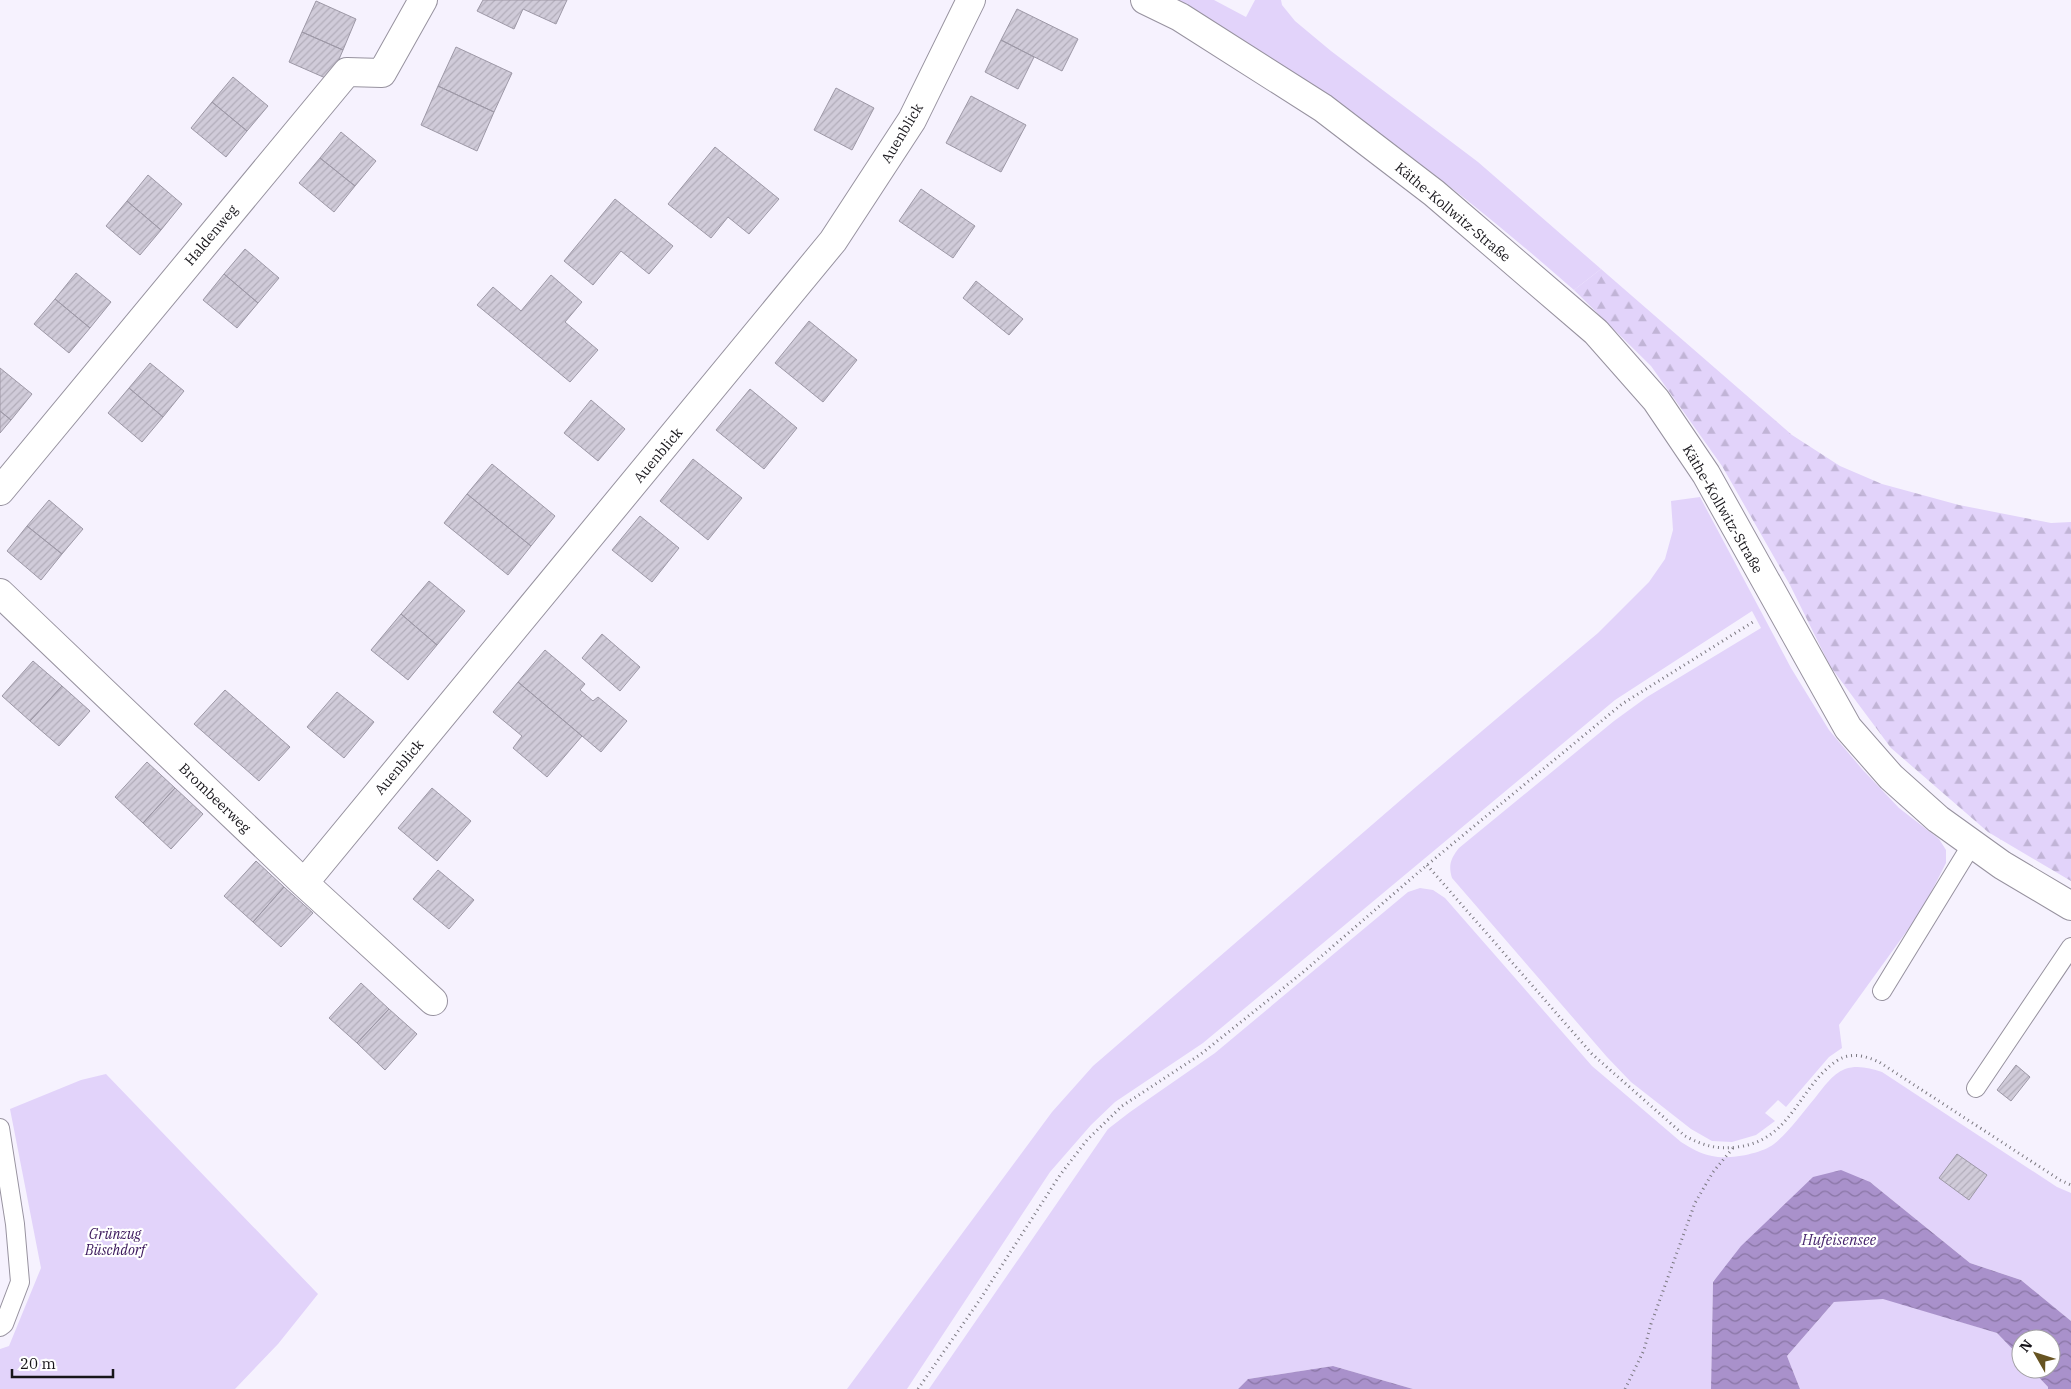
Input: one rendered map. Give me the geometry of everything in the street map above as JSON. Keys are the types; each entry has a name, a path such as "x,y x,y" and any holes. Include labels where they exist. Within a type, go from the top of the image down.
{"street":[{"name":"Haldenweg","path":"0,491 346,72 382,73 423,0"},
{"name":"Auenblick","path":"304,883 663,450 833,241 912,120 971,0"},
{"name":"Käthe-Kollwitz-Straße","path":"1145,0 1180,16 1323,108 1434,194 1596,332 1656,400 1706,474 1848,728 1891,777 1938,819 2002,865 2071,906"},
{"name":"Brombeerweg","path":"0,593 304,883 433,1001"}],"lane":[{"path":"1882,991 1972,844"},
{"path":"1976,1088 2071,947"},
{"path":"0,1128 15,1224 20,1282 4,1324 0,1327"}],"path":[{"path":"918,1389 979,1300 1060,1175 1087,1140 1122,1106 1201,1054 1302,974 1428,865 1622,704 1754,622"},
{"path":"1428,865 1592,1054 1685,1136 1700,1144 1715,1148 1733,1148 1750,1146 1765,1139 1779,1127 1824,1072 1839,1059 1852,1056 1866,1056 1879,1062 2060,1180 2071,1185"},
{"path":"1624,1389 1644,1350 1651,1324 1695,1203 1713,1172 1733,1148"}],"green space":[{"path":"1178,0 1214,0 1246,17 1255,0 1281,0 1282,5 1295,21 1331,51 1478,162 1601,269 1574,290 1432,172 1383,136 1282,65"},
{"path":"1601,269 1792,435 1840,466 1882,484 1959,505 2051,523 2071,522 2071,881 1988,832 1891,748 1830,666 1790,585 1722,466 1651,366 1574,290"},
{"path":"1700,497 1791,668 1829,730 1899,808 1939,839 1946,850 1946,863 1922,910 1839,1025 1842,1048 1829,1057 1786,1107 1778,1100 1765,1113 1775,1121 1756,1135 1732,1142 1712,1141 1691,1129 1631,1082 1607,1057 1452,878 1450,869 1452,858 1459,848 1614,721 1647,697 1761,628 1752,611 1615,700 1203,1043 1115,1102 1091,1125 1050,1172 907,1389 847,1389 1052,1112 1093,1066 1417,786 1598,633 1649,582 1665,559 1673,530 1671,501"},
{"path":"1420,888 1433,890 1445,898 1592,1066 1681,1142 1696,1150 1719,1157 1735,1157 1768,1148 1796,1122 1836,1074 1854,1067 1873,1069 1882,1072 2057,1187 2071,1193 2071,1321 2021,1280 1970,1263 1870,1182 1713,1281 1711,1389 1413,1389 1333,1366 1248,1379 1238,1389 929,1389 1108,1129 1215,1053 1408,892"},
{"name":"Grünzug Büschdorf","path":"106,1074 318,1294 278,1344 235,1389 0,1389 0,1349 9,1346 41,1268 10,1109 81,1080"},
{"path":"1883,1298 1997,1333 2011,1348 2011,1379 2040,1379 2048,1389 1800,1389 1787,1356 1834,1302"}],"water":[{"name":"Hufeisensee","path":"1841,1170 1870,1182 1970,1263 2021,1280 2071,1321 2071,1389 2048,1389 2040,1379 2061,1379 2061,1329 2011,1329 2011,1348 1997,1333 1883,1299 1834,1302 1787,1356 1800,1389 1711,1389 1713,1282 1741,1246 1813,1177"},
{"path":"1333,1366 1413,1389 1238,1389 1248,1379"}],"building":[{"path":"483,0 567,0 556,24 523,9 514,29 477,11"},
{"path":"316,1 356,19 343,50 302,32"},
{"path":"1017,9 1078,39 1062,71 1001,40"},
{"path":"302,32 343,50 330,80 289,62"},
{"path":"1001,40 1034,57 1018,89 985,72"},
{"path":"456,47 512,73 494,112 438,86"},
{"path":"233,77 268,106 247,131 212,102"},
{"path":"438,86 494,112 477,151 421,125"},
{"path":"836,88 874,108 852,150 814,130"},
{"path":"971,96 1026,125 1001,172 946,143"},
{"path":"212,102 247,131 226,157 191,128"},
{"path":"341,132 376,161 355,186 320,158"},
{"path":"715,147 779,199 749,234 728,217 711,238 668,204"},
{"path":"320,158 355,186 334,212 299,183"},
{"path":"148,175 182,204 161,230 127,201"},
{"path":"921,189 975,226 953,258 899,221"},
{"path":"615,199 673,246 649,274 621,251 593,285 564,261"},
{"path":"127,201 161,230 140,255 106,226"},
{"path":"245,249 279,278 258,303 224,274"},
{"path":"76,273 111,302 90,328 55,299"},
{"path":"224,274 258,303 237,328 203,300"},
{"path":"551,275 582,302 565,322 598,350 570,382 477,305 493,287 521,311"},
{"path":"976,281 1023,319 1009,335 963,298"},
{"path":"55,299 90,328 69,353 34,324"},
{"path":"809,321 857,360 823,402 775,363"},
{"path":"150,363 184,391 163,417 129,388"},
{"path":"0,368 32,394 11,420 0,411"},
{"path":"129,388 163,417 142,442 108,413"},
{"path":"750,389 797,428 764,469 716,430"},
{"path":"591,400 625,429 598,461 564,433"},
{"path":"0,411 11,420 0,433"},
{"path":"693,459 742,498 708,540 660,501"},
{"path":"492,464 555,516 531,546 467,494"},
{"path":"467,494 531,546 508,575 444,523"},
{"path":"49,500 83,529 62,554 27,526"},
{"path":"640,516 679,548 652,582 612,550"},
{"path":"27,526 62,554 41,580 7,551"},
{"path":"429,581 465,611 437,645 401,614"},
{"path":"401,614 437,645 408,680 371,650"},
{"path":"602,634 640,667 620,691 582,658"},
{"path":"545,650 585,684 580,690 593,701 598,697 627,721 601,752 518,682"},
{"path":"33,661 62,686 30,721 2,696"},
{"path":"518,682 582,736 547,777 513,748 522,736 493,712"},
{"path":"62,686 90,711 59,746 30,721"},
{"path":"225,690 290,747 259,781 194,724"},
{"path":"337,692 374,722 344,758 307,727"},
{"path":"147,762 175,788 143,823 115,797"},
{"path":"175,788 203,814 171,849 143,823"},
{"path":"432,788 471,821 437,861 398,828"},
{"path":"256,861 284,887 253,922 224,896"},
{"path":"438,870 474,900 449,929 413,899"},
{"path":"284,887 313,913 281,947 253,922"},
{"path":"361,983 389,1009 357,1043 329,1018"},
{"path":"389,1009 417,1034 385,1070 357,1043"},
{"path":"2016,1065 2030,1077 2011,1101 1997,1090"},
{"path":"1957,1154 1987,1175 1969,1200 1939,1178"}]}
